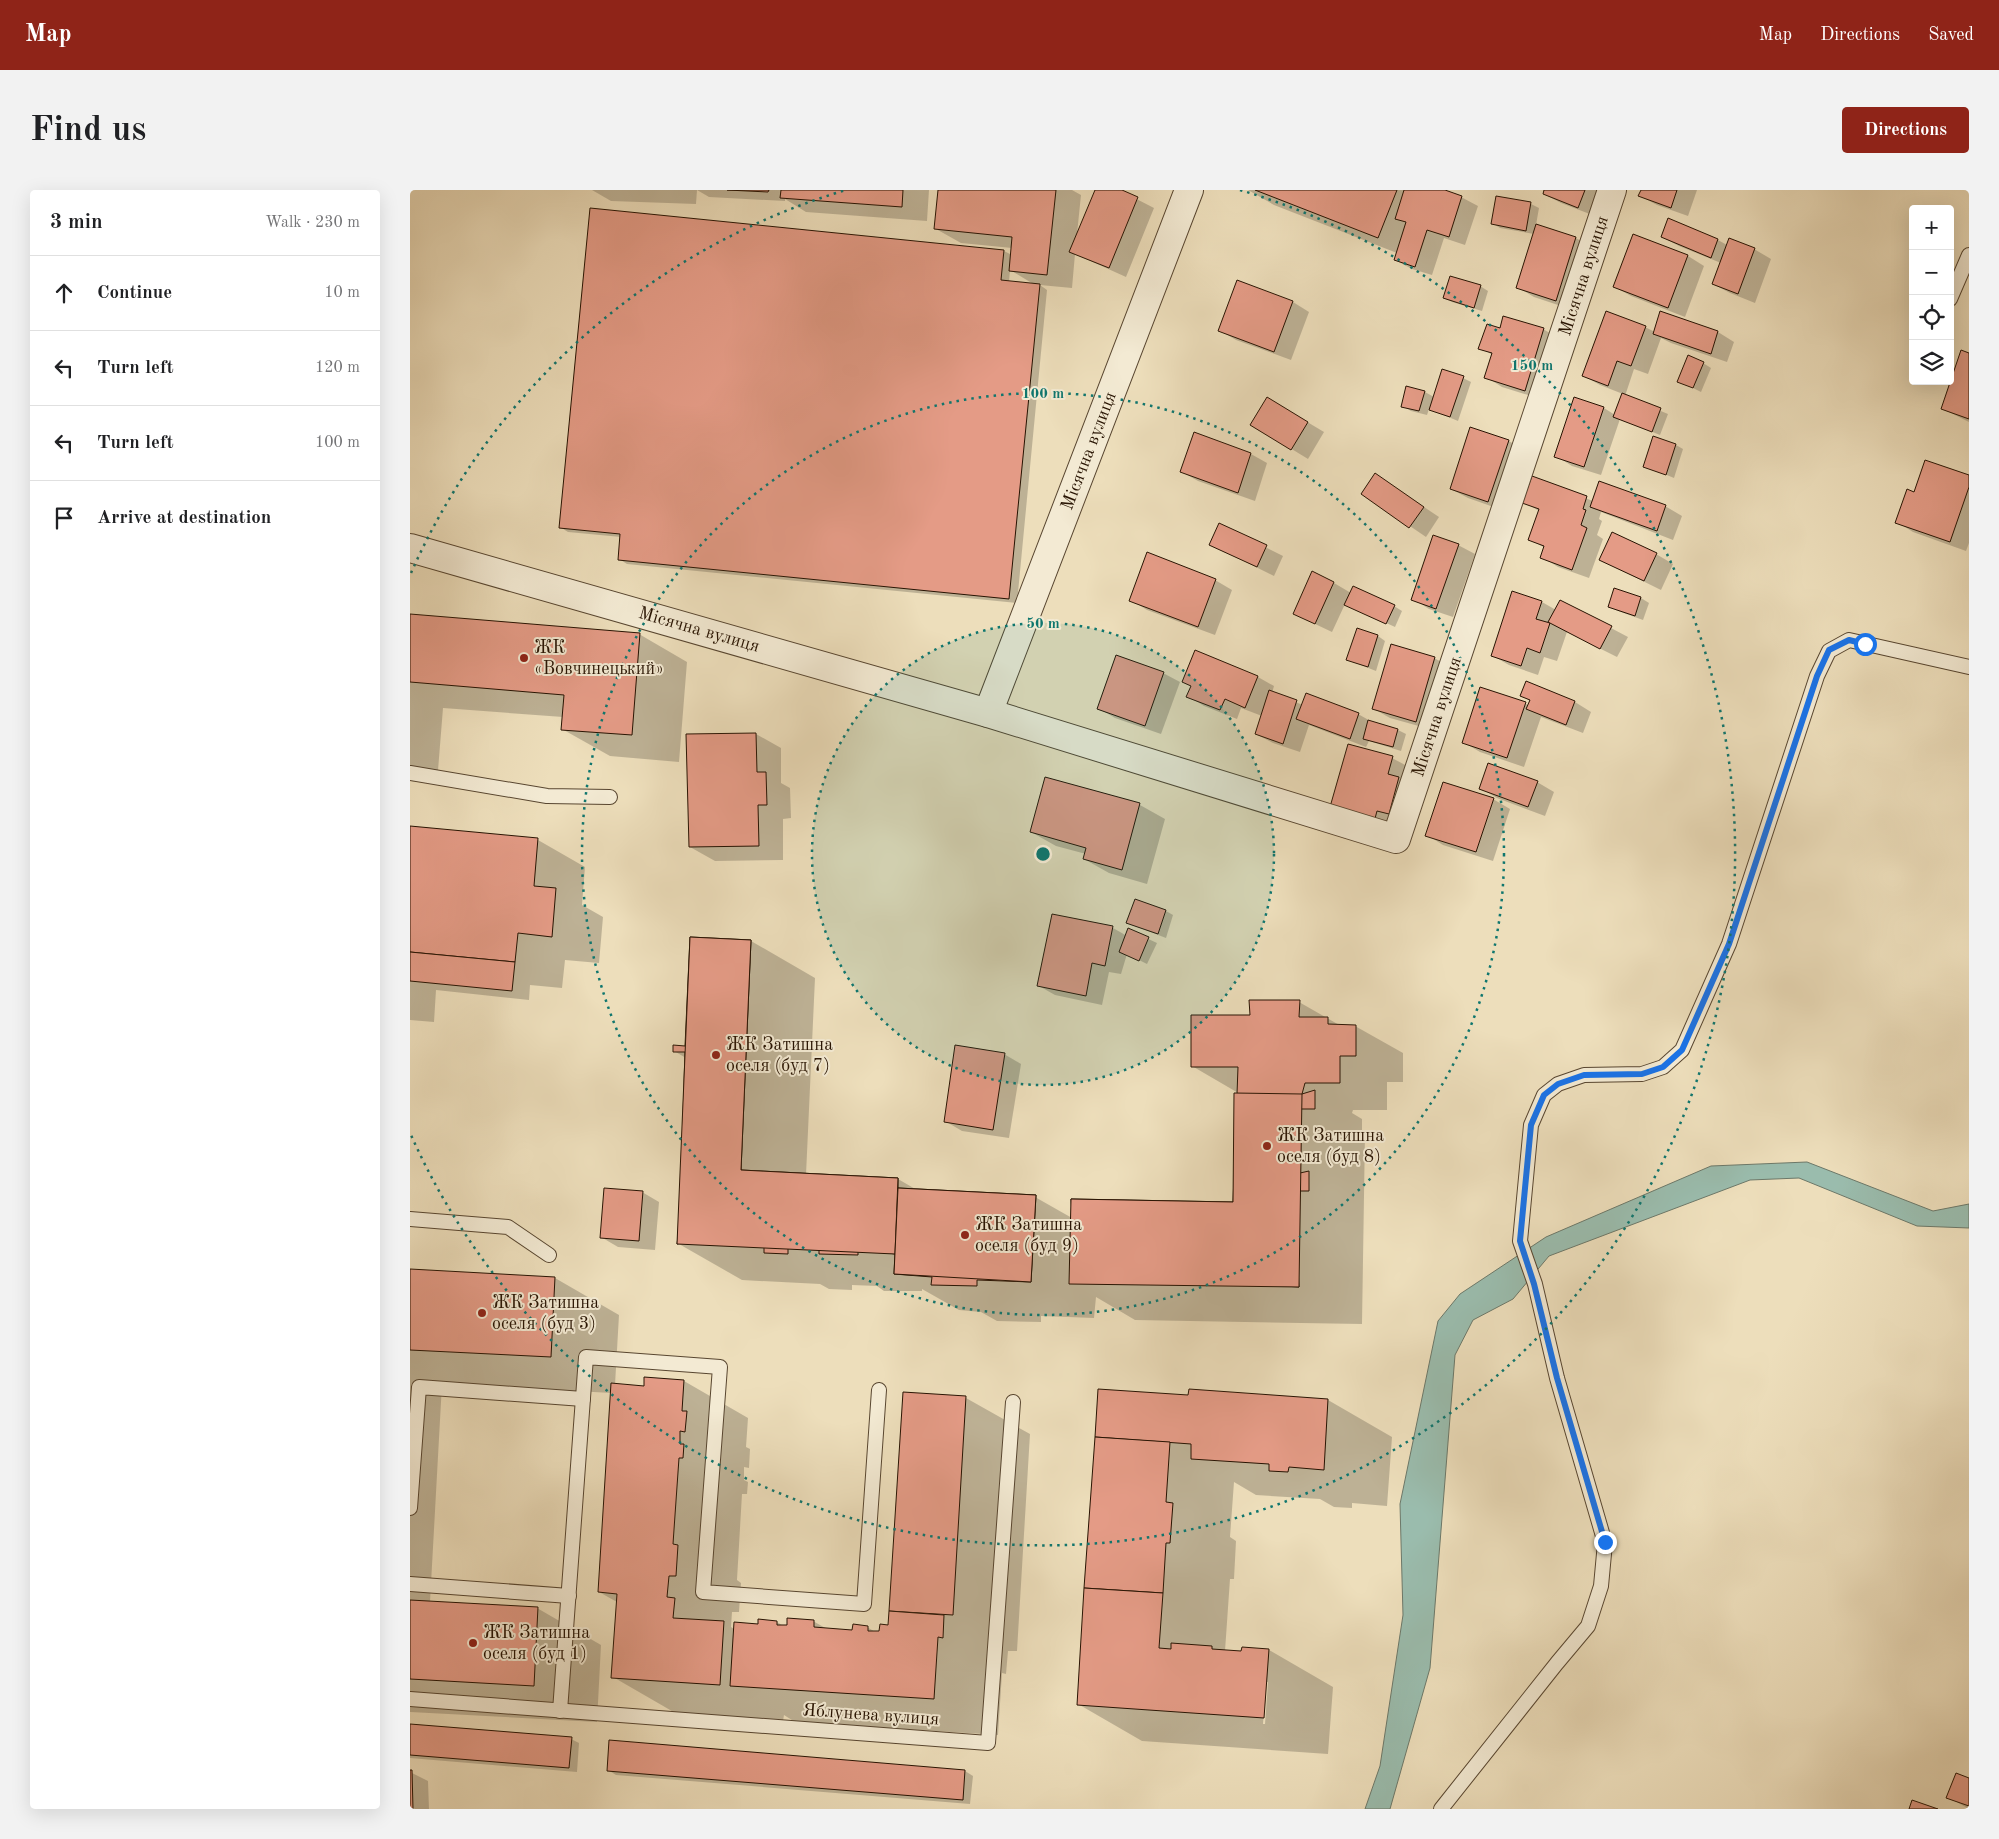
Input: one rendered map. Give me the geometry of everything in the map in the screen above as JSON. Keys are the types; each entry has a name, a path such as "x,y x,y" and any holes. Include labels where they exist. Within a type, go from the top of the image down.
{"street":[{"name":"Місячна вулиця","path":"988,713 1189,190"},
{"name":"Місячна вулиця","path":"410,548 988,713 1396,839 1612,190"}],"lane":[{"path":"1952,295 1969,256"},
{"path":"1441,1809 1557,1662 1588,1626 1601,1586 1605,1542 1557,1378 1534,1284 1520,1241 1531,1125 1544,1095 1558,1084 1584,1075 1642,1074 1663,1067 1682,1050 1729,944 1817,676 1829,650 1849,640 1969,667"},
{"path":"410,773 547,796 610,797"},
{"path":"410,1219 508,1227 548,1255"},
{"path":"560,1711 586,1357 720,1367 703,1592 864,1604 879,1390"},
{"path":"410,1508 419,1387 583,1399"},
{"name":"Яблунева вулиця","path":"410,1699 988,1743 1013,1402"},
{"path":"410,1584 569,1596"}],"shaded area":[{"path":"1807,1162 1933,1211 1969,1204 1969,1228 1917,1226 1799,1178 1750,1180 1549,1256 1513,1299 1473,1320 1455,1355 1430,1668 1390,1809 1365,1809 1380,1766 1403,1615 1400,1504 1438,1321 1460,1294 1546,1237 1711,1166"}],"building":[{"path":"727,190 769,190 768,192"},
{"path":"781,190 903,190 902,207 780,198"},
{"path":"938,190 1056,190 1047,275 1009,271 1012,237 934,229"},
{"path":"1095,190 1122,190 1138,197 1109,268 1069,252"},
{"path":"1255,190 1397,190 1378,238"},
{"path":"1404,190 1445,190 1462,196 1449,237 1427,230 1415,267 1394,260 1406,222 1395,219"},
{"path":"1544,190 1585,190 1578,208 1543,194"},
{"path":"1641,190 1677,190 1671,208 1638,196"},
{"path":"1496,196 1531,202 1526,231 1491,224"},
{"path":"590,208 1004,250 1001,280 1040,284 1009,599 618,560 620,534 559,528"},
{"path":"1668,218 1718,239 1711,258 1661,237"},
{"path":"1536,224 1576,237 1556,301 1516,288"},
{"path":"1633,234 1688,255 1668,308 1613,287"},
{"path":"1729,238 1755,248 1738,294 1712,284"},
{"path":"1450,276 1481,285 1474,308 1443,298"},
{"path":"1237,280 1293,301 1274,352 1218,331"},
{"path":"1606,311 1646,326 1631,366 1617,361 1608,386 1582,376"},
{"path":"1660,311 1718,331 1711,354 1653,334"},
{"path":"1503,316 1544,328 1525,391 1484,378 1492,353 1478,349 1487,324 1500,328"},
{"path":"1961,350 1969,353 1969,419 1941,409 1949,385 1954,385 1954,371"},
{"path":"1688,355 1704,362 1693,388 1677,382"},
{"path":"1442,369 1464,376 1450,417 1429,410"},
{"path":"1406,386 1425,391 1419,411 1401,407"},
{"path":"1622,393 1661,408 1652,432 1613,417"},
{"path":"1267,397 1308,422 1291,450 1250,425"},
{"path":"1574,397 1604,407 1584,467 1554,457"},
{"path":"1470,427 1509,440 1488,502 1450,489"},
{"path":"1194,432 1251,453 1238,493 1180,472"},
{"path":"1653,436 1676,444 1666,475 1643,467"},
{"path":"1925,460 1969,475 1969,487 1950,542 1895,523 1907,489 1914,492"},
{"path":"1375,473 1424,507 1409,528 1361,494"},
{"path":"1532,476 1587,496 1583,509 1586,510 1581,525 1587,528 1572,570 1540,558 1544,546 1528,540 1539,509 1522,503"},
{"path":"1599,481 1666,505 1657,531 1590,507"},
{"path":"1219,523 1267,545 1257,567 1209,545"},
{"path":"1612,532 1657,553 1644,581 1599,560"},
{"path":"1433,535 1459,544 1436,609 1411,600"},
{"path":"1147,552 1216,579 1198,627 1129,601"},
{"path":"1312,571 1334,582 1315,624 1293,614"},
{"path":"1353,586 1395,605 1386,624 1344,605"},
{"path":"1614,588 1641,597 1635,616 1608,607"},
{"path":"1512,591 1542,601 1536,619 1550,623 1540,653 1527,648 1521,666 1491,656"},
{"path":"1560,600 1612,626 1600,649 1548,622"},
{"name":"ЖК «Вовчинецький»","path":"410,614 640,633 632,735 561,730 564,695 410,682"},
{"path":"1357,628 1378,635 1368,667 1346,660"},
{"path":"1391,644 1435,657 1416,722 1372,709"},
{"path":"1195,650 1258,676 1245,708 1225,699 1220,710 1186,697 1191,686 1182,682"},
{"path":"1116,655 1164,672 1145,726 1097,709"},
{"path":"1526,681 1575,701 1566,725 1526,709 1530,700 1520,696"},
{"path":"1480,687 1526,702 1507,758 1462,743"},
{"path":"1269,690 1297,700 1283,744 1255,734"},
{"path":"1306,693 1359,713 1350,739 1296,719"},
{"path":"1368,720 1398,729 1393,747 1363,739"},
{"path":"756,733 757,772 766,772 767,805 758,805 759,846 689,847 686,734"},
{"path":"1348,744 1393,756 1388,774 1399,777 1389,814 1377,811 1373,826 1328,814"},
{"path":"1488,763 1538,781 1528,807 1479,789"},
{"path":"1045,777 1140,803 1122,870 1083,859 1086,848 1030,832"},
{"path":"1443,782 1494,798 1476,852 1425,836"},
{"path":"410,826 538,838 534,886 556,888 552,937 518,933 515,962 410,952"},
{"path":"1135,899 1166,910 1158,934 1126,923"},
{"path":"1052,914 1113,926 1105,966 1092,963 1086,996 1037,986"},
{"path":"1128,928 1149,937 1139,961 1119,952"},
{"name":"ЖК Затишна оселя (буд 7)","path":"690,937 751,940 741,1170 898,1178 898,1188 1036,1195 1031,1282 977,1280 977,1286 931,1285 932,1277 894,1274 895,1254 858,1248 858,1255 819,1254 819,1247 788,1246 788,1254 764,1253 764,1245 720,1245 720,1236 677,1244 690,1146 682,1145 685,1052 673,1052 673,1045 685,1046"},
{"name":"ЖК Затишна оселя (буд 7)","path":"690,937 751,940 741,1170 898,1178 895,1254 677,1244"},
{"path":"410,952 515,962 512,991 410,981"},
{"name":"ЖК Затишна оселя (буд 8)","path":"1249,1000 1300,1000 1299,1017 1328,1017 1328,1024 1356,1025 1356,1056 1340,1056 1340,1083 1305,1083 1302,1094 1315,1090 1315,1109 1300,1109 1300,1173 1309,1171 1309,1191 1294,1191 1299,1287 1212,1281 1212,1262 1075,1260 1071,1199 1233,1202 1238,1067 1191,1067 1191,1015 1250,1015"},
{"path":"955,1045 1005,1053 993,1130 944,1122"},
{"name":"ЖК Затишна оселя (буд 8)","path":"1234,1093 1302,1094 1299,1287 1069,1284 1071,1199 1233,1202"},
{"path":"604,1188 643,1191 639,1241 600,1238"},
{"name":"ЖК Затишна оселя (буд 9)","path":"898,1188 1036,1195 1031,1282 894,1274"},
{"name":"ЖК Затишна оселя (буд 3)","path":"410,1269 555,1277 551,1357 410,1350"},
{"path":"644,1377 684,1380 682,1411 687,1411 685,1432 680,1431 680,1444 684,1444 683,1458 679,1458 673,1544 678,1545 676,1576 669,1576 667,1597 675,1598 673,1618 724,1621 720,1685 611,1678 617,1594 598,1592 611,1383 644,1386"},
{"path":"1098,1389 1188,1395 1189,1389 1328,1399 1324,1470 1289,1467 1288,1472 1269,1471 1269,1464 1191,1459 1191,1444 1095,1437"},
{"path":"903,1392 966,1396 953,1615 889,1611"},
{"path":"1095,1437 1170,1442 1166,1502 1173,1503 1170,1543 1166,1543 1163,1593 1084,1588"},
{"path":"1084,1588 1163,1593 1159,1648 1171,1649 1171,1643 1212,1646 1212,1649 1241,1651 1242,1647 1269,1649 1264,1718 1077,1705"},
{"name":"ЖК Затишна оселя (буд 1)","path":"410,1600 538,1607 534,1686 410,1679"},
{"path":"889,1611 944,1615 943,1638 938,1637 934,1699 730,1686 734,1622 758,1624 758,1619 777,1621 777,1625 787,1625 787,1618 814,1620 814,1627 852,1630 853,1624 868,1626 868,1631 879,1631 880,1624 888,1625"},
{"path":"410,1724 572,1737 569,1768 410,1755"},
{"path":"609,1740 965,1770 963,1800 607,1771"},
{"path":"410,1770 412,1770 413,1809 410,1809"},
{"path":"1956,1773 1969,1778 1969,1806 1946,1798"},
{"path":"1912,1800 1938,1809 1909,1809"}],"place":[{"name":"ЖК «Вовчинецький»","path":"524,658"},
{"name":"ЖК Затишна оселя (буд 7)","path":"716,1055"},
{"name":"ЖК Затишна оселя (буд 8)","path":"1267,1146"},
{"name":"ЖК Затишна оселя (буд 9)","path":"965,1235"},
{"name":"ЖК Затишна оселя (буд 3)","path":"482,1313"},
{"name":"ЖК Затишна оселя (буд 1)","path":"473,1643"}],"route":[{"path":"1605,1542 1557,1378 1534,1284 1520,1241 1531,1125 1544,1095 1558,1084 1584,1075 1642,1074 1663,1067 1682,1050 1729,944 1817,676 1829,650 1849,640 1865,644"}]}
